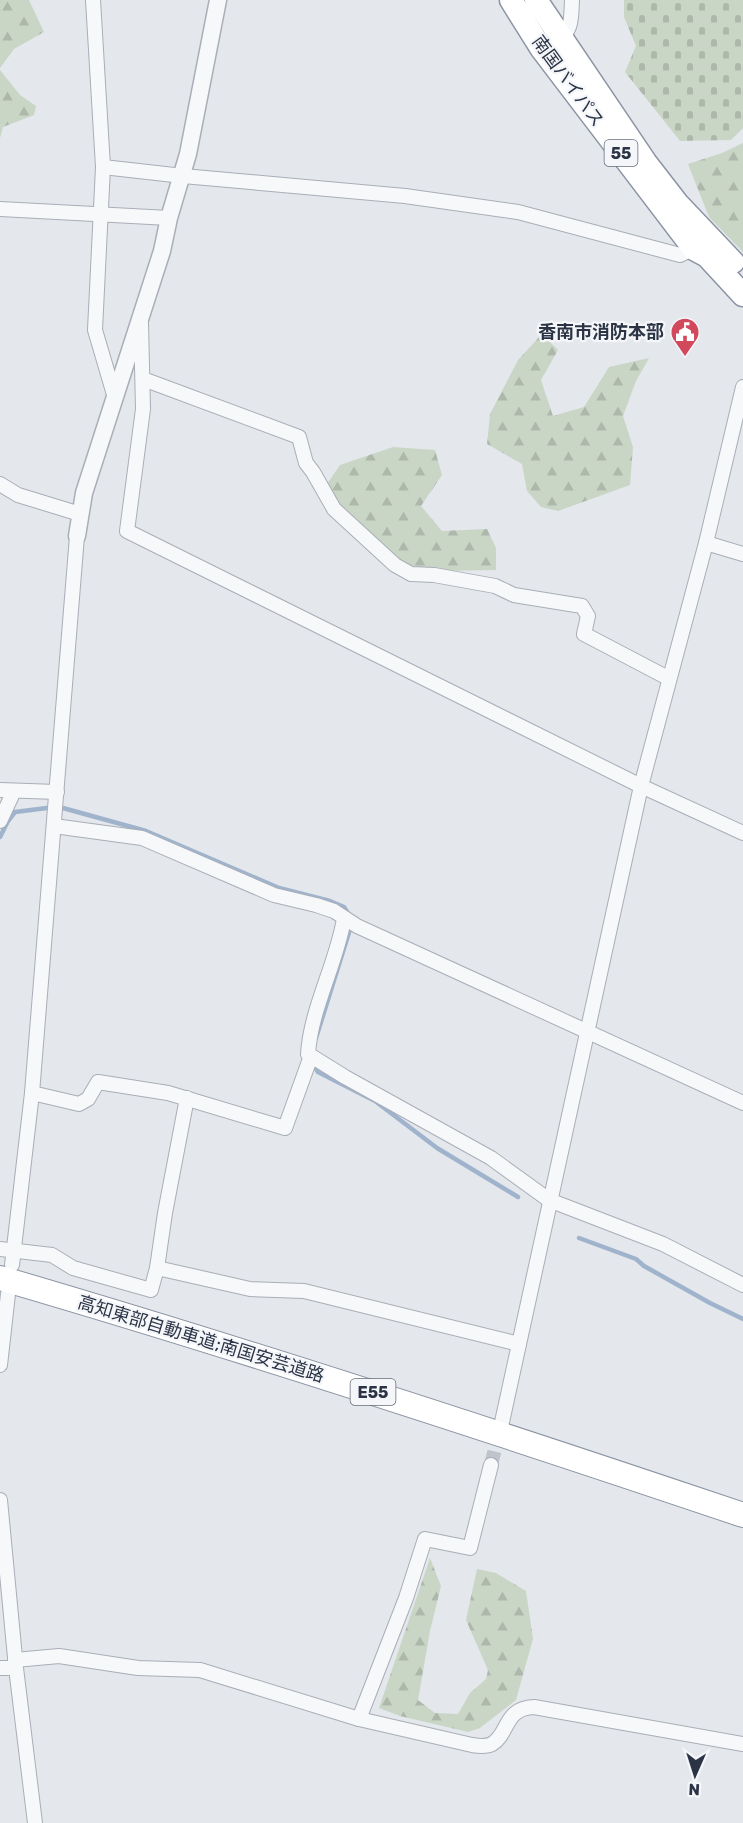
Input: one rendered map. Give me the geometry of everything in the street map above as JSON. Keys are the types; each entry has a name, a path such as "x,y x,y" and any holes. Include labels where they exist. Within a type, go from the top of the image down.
{"highway":[{"name":"南国バイパス","path":"511,0 541,48 701,244 743,273"},
{"name":"南国バイパス","path":"536,0 646,163 677,203 707,256 743,295"},
{"name":"高知東部自動車道;南国安芸道路","path":"7,1279 473,1424 743,1515"}],"street":[{"path":"93,0 103,167 95,330 115,398"},
{"path":"0,1365 7,1250 32,1093 80,514 84,493 162,251 169,218 183,176 218,0"},
{"path":"541,48 562,38 570,28 572,0"},
{"path":"103,167 405,196 507,210 680,255 701,244"},
{"path":"0,209 169,218"},
{"path":"141,318 142,409 127,531 640,786 743,832"},
{"path":"143,379 299,437 306,463 334,509 395,565 411,574 434,574 495,586 514,595 582,606 588,616 584,634 668,678"},
{"path":"502,1422 640,786 706,543 743,387"},
{"path":"0,484 18,495 80,514"},
{"path":"706,543 743,554"},
{"path":"0,821 7,791 57,792"},
{"path":"54,826 142,838 274,895 334,911 350,922 743,1103"},
{"path":"350,922 339,946 309,1039 308,1054 491,1158 549,1200 663,1244 743,1285"},
{"path":"32,1093 79,1104 88,1099 98,1083 168,1093 285,1128 311,1056"},
{"path":"7,1250 52,1255 73,1268 151,1290 157,1268 187,1098"},
{"path":"157,1268 250,1289 304,1291 519,1344"},
{"path":"359,1719 406,1598 425,1539 470,1548 491,1465"},
{"path":"0,1500 16,1664 36,1823"},
{"path":"0,1668 59,1656 138,1668 200,1670 359,1719 472,1745 484,1746 493,1743 522,1707 534,1707 743,1744"}],"green space":[{"path":"0,0 29,0 44,32 14,49 0,68"},
{"path":"624,0 743,0 743,128 731,140 680,141 625,72 636,46 624,17"},
{"path":"0,70 20,95 36,106 34,115 3,127 0,138"},
{"path":"743,143 743,252 709,217 688,164 722,153"},
{"path":"542,334 558,350 541,380 553,416 584,407 609,367 649,358 636,381 623,416 633,447 630,485 558,511 541,507 527,491 522,464 487,444 490,414 518,360"},
{"path":"393,447 435,450 442,475 421,506 442,531 487,529 496,548 496,570 439,571 407,565 387,551 339,505 327,484 340,465"},
{"path":"430,1558 441,1586 430,1631 418,1700 435,1713 458,1714 470,1693 486,1679 488,1670 466,1620 477,1569 496,1573 526,1591 533,1639 516,1700 480,1728 468,1732 400,1716 379,1708"}],"waterway":[{"path":"0,837 15,812 47,808"},
{"path":"63,808 146,831 279,888 330,901 344,907 351,918"},
{"path":"316,1038 351,926"},
{"path":"314,1066 318,1072 375,1101 437,1148 518,1197"},
{"path":"579,1238 636,1259 644,1266 743,1319"}],"tunnel":[{"path":"491,1465 500,1429"}],"place":[{"name":"香南市消防本部","path":"685,358"}]}
